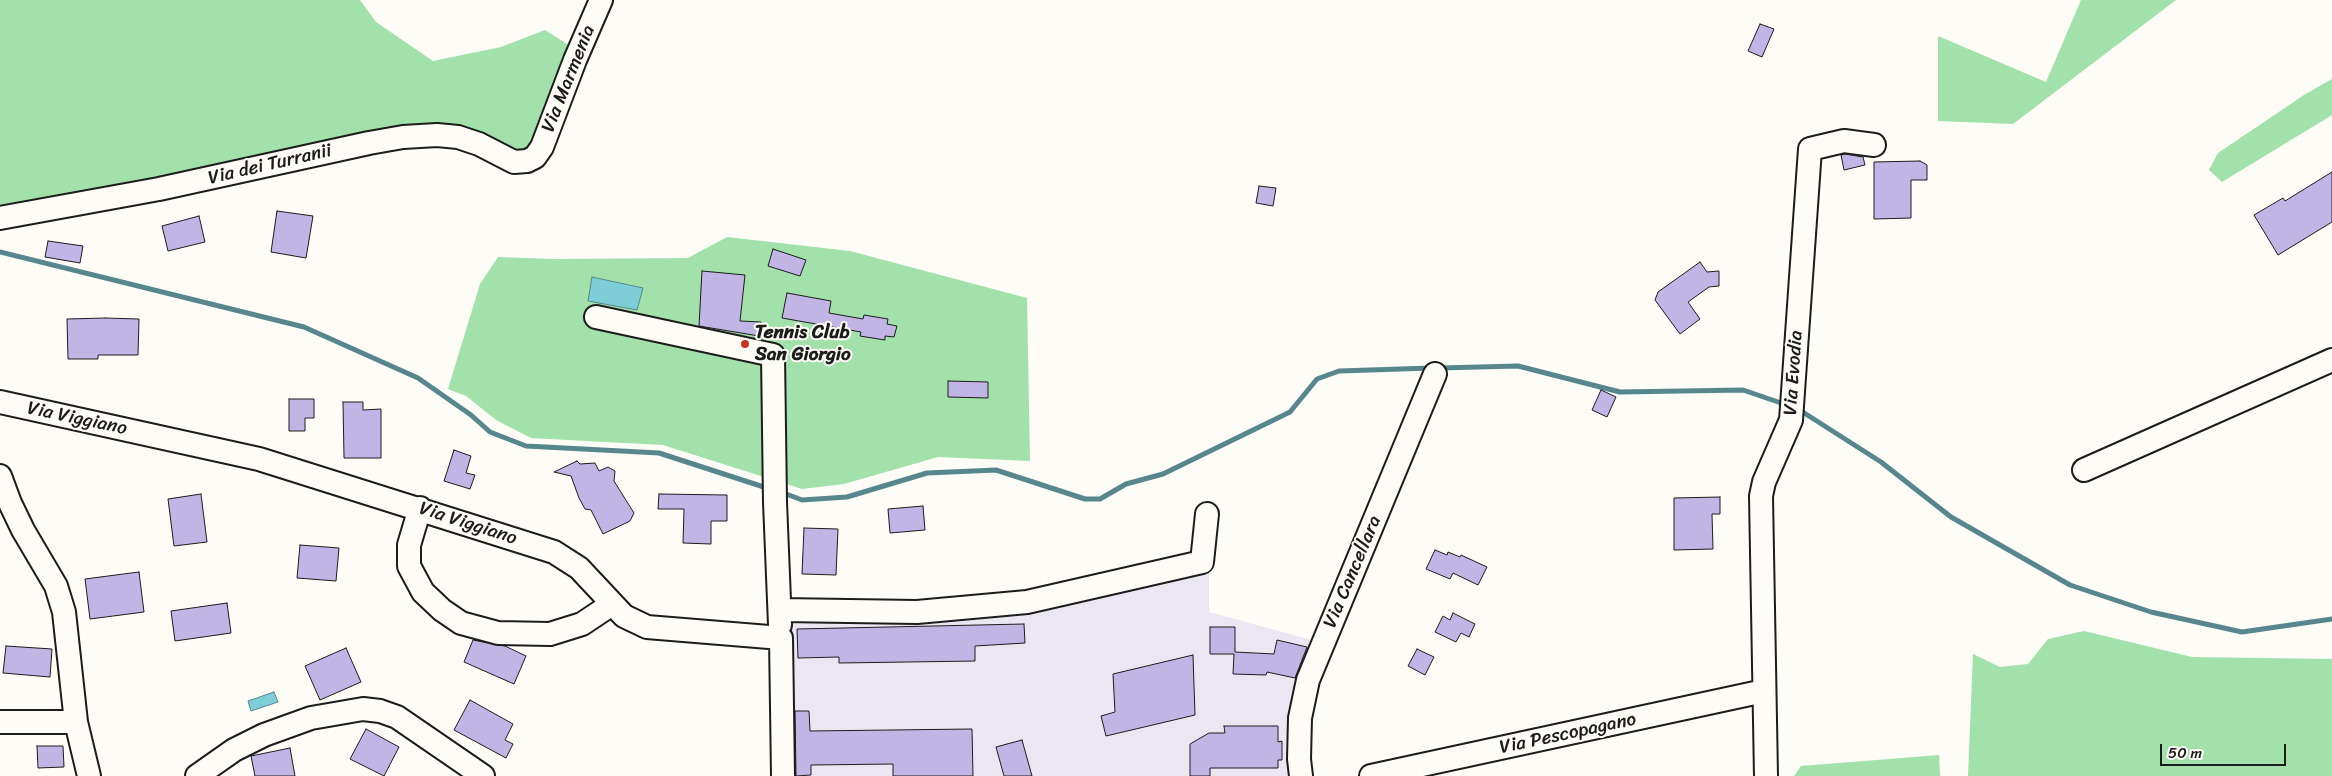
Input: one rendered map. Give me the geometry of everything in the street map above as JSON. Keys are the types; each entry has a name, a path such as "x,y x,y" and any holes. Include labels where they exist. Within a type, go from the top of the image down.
{"street":[{"name":"Via Marmenia","path":"536,157 542,147 574,60 601,0"},
{"name":"Via dei Turranii","path":"0,218 160,189 369,143 403,138 451,136 479,144 514,162 522,162 536,157"},
{"name":"Via Evodia","path":"1766,776 1761,496 1764,482 1792,420 1810,149 1844,141 1874,144"},
{"path":"596,317 773,356 783,776"},
{"path":"2084,470 2332,360"},
{"name":"Via Cancellara","path":"1301,776 1299,759 1300,718 1308,680 1435,374"},
{"name":"Via Viggiano","path":"0,402 259,459 559,553 579,568 612,604 630,620 647,627 781,638"},
{"path":"0,476 18,521 56,586 64,612 76,722 89,776"},
{"path":"420,508 409,545 409,566 423,592 442,610 461,623 493,632 550,634 582,624 612,604"},
{"path":"780,610 917,612 1027,602 1202,562 1207,514"},
{"name":"Via Pescopagano","path":"1371,776 1764,691"},
{"path":"197,776 234,750 264,735 312,718 363,709 380,711 397,717 482,776"},
{"path":"0,722 76,722"}],"shaded area":[{"path":"1209,568 1209,612 1312,640 1295,700 1290,776 793,776 791,624 995,617"}],"green space":[{"path":"0,0 360,0 376,22 433,61 501,47 545,30 578,51 535,157 458,137 0,214"},
{"path":"2081,0 2176,0 2013,124 1938,121 1938,36 2046,82"},
{"path":"2332,79 2332,115 2222,182 2209,170 2218,153 2304,95"},
{"name":"Tennis Club San Giorgio","path":"727,237 850,251 1027,298 1030,461 938,457 844,484 802,489 663,445 531,438 496,420 466,396 448,389 480,284 498,257 552,259 688,258"},
{"path":"2084,631 2192,657 2332,659 2332,776 1968,776 1973,654 2000,667 2028,664 2048,639"},
{"path":"1939,755 1940,776 1794,776 1801,766"}],"water":[{"path":"592,277 643,288 637,310 588,301"},
{"path":"274,692 278,702 251,711 248,701"}],"building":[{"path":"1760,24 1774,29 1762,57 1748,51"},
{"path":"1841,155 1863,157 1865,165 1844,170"},
{"path":"1920,161 1927,165 1927,180 1911,180 1911,218 1874,219 1874,162"},
{"path":"2332,172 2332,222 2278,255 2254,215 2283,198 2285,201"},
{"path":"1259,186 1276,188 1273,206 1256,203"},
{"path":"277,211 313,216 306,258 271,252"},
{"path":"199,216 205,242 168,251 162,226"},
{"path":"48,241 83,246 80,263 45,257"},
{"path":"773,249 806,260 800,276 768,266"},
{"path":"1700,262 1707,272 1719,271 1719,286 1709,287 1688,302 1700,319 1680,334 1655,300 1658,292"},
{"path":"702,271 745,275 740,321 761,322 759,336 699,326"},
{"path":"787,293 831,301 829,313 863,319 864,315 888,319 887,324 897,326 894,337 885,336 885,340 860,336 861,332 782,318"},
{"path":"67,319 139,319 138,355 98,355 98,359 68,359"},
{"path":"948,381 988,382 988,398 948,397"},
{"path":"1601,390 1616,397 1607,417 1592,410"},
{"path":"289,399 314,399 314,418 305,418 305,431 289,431"},
{"path":"343,402 363,402 363,410 381,409 381,458 344,458"},
{"path":"454,450 471,456 466,473 475,475 470,489 444,481"},
{"path":"577,461 580,464 595,463 599,471 608,467 615,471 614,481 634,513 630,521 603,534 591,510 585,509 571,476 554,472"},
{"path":"201,494 207,542 174,546 168,499"},
{"path":"659,494 727,495 727,521 711,521 711,544 683,543 684,509 658,509"},
{"path":"1720,497 1720,514 1712,514 1713,549 1674,550 1674,498"},
{"path":"923,506 925,530 890,533 888,509"},
{"path":"804,528 838,529 836,575 802,574"},
{"path":"300,545 339,548 336,581 297,578"},
{"path":"1435,550 1447,555 1448,552 1460,557 1461,555 1487,567 1478,585 1453,573 1450,579 1426,569"},
{"path":"139,572 144,612 90,619 85,579"},
{"path":"227,603 231,633 175,641 171,611"},
{"path":"1453,613 1475,624 1469,637 1461,633 1456,642 1435,632 1443,616 1450,620"},
{"path":"1024,624 1025,643 975,646 975,661 839,663 839,657 798,658 797,629"},
{"path":"1210,627 1235,627 1235,652 1274,654 1277,640 1307,647 1295,678 1267,672 1266,675 1233,674 1234,654 1210,654"},
{"path":"473,640 505,646 526,656 514,684 464,662"},
{"path":"6,646 52,649 50,677 3,673"},
{"path":"346,648 361,682 320,700 305,666"},
{"path":"1417,649 1434,657 1425,675 1408,666"},
{"path":"1193,655 1195,715 1106,736 1101,716 1115,712 1113,674"},
{"path":"470,700 513,724 505,740 513,744 506,758 454,730"},
{"path":"795,711 809,711 810,731 972,729 973,776 893,776 893,764 811,765 811,775 796,776"},
{"path":"1224,726 1278,726 1278,742 1282,741 1282,760 1278,760 1278,768 1210,768 1210,776 1190,776 1190,744 1209,733 1225,733"},
{"path":"366,729 399,747 384,776 350,759"},
{"path":"1022,740 1032,776 1004,776 996,747"},
{"path":"37,746 63,746 64,767 38,768"},
{"path":"290,748 295,776 255,776 251,756"}],"waterway":[{"path":"0,252 304,327 418,378 471,415 490,432 526,446 659,453 770,489"},
{"path":"1439,368 1518,366 1620,392 1743,390 1787,405"},
{"path":"781,492 802,500 847,497 927,473 996,470 1085,499 1100,499 1126,484 1163,474 1290,412 1317,379 1339,371 1431,368"},
{"path":"1798,409 1881,462 1951,517 2070,585 2151,612 2242,632 2332,619"}],"place":[{"name":"Tennis Club San Giorgio","path":"745,344"}]}
